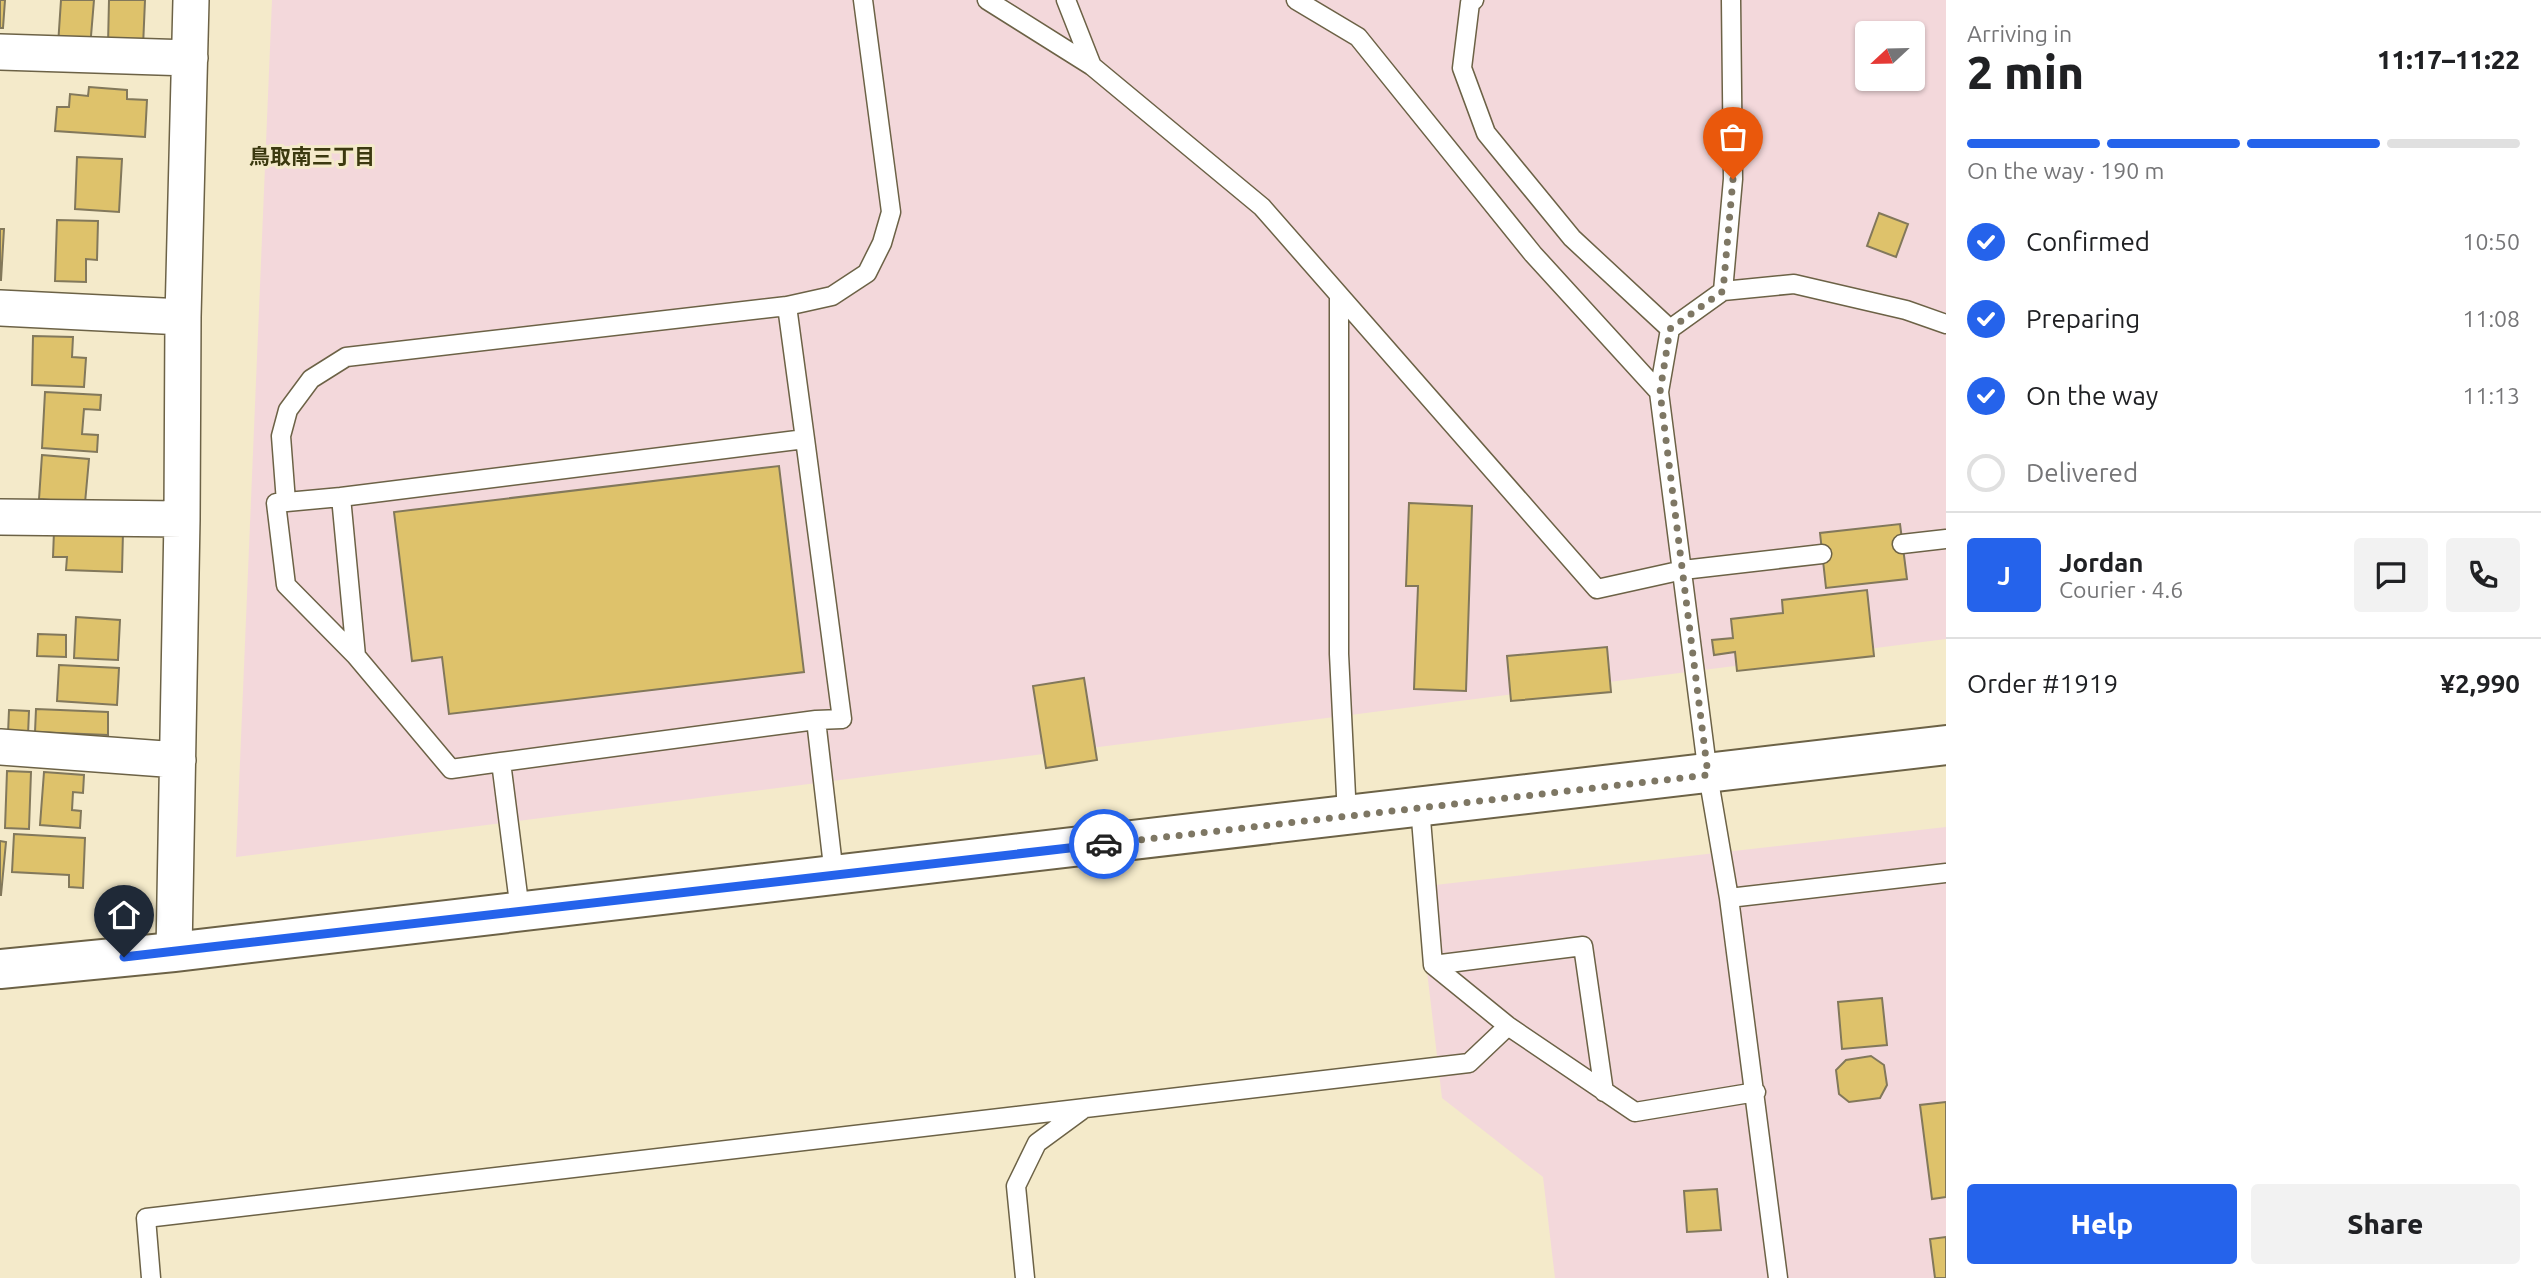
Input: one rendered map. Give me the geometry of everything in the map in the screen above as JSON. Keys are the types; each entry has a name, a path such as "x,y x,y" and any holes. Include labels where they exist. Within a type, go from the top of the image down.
{"main road":[{"path":"0,969 174,952 1708,775 1946,745"}],"street":[{"path":"174,952 183,317 191,0"},
{"path":"0,52 190,58"},
{"path":"0,308 183,317"},
{"path":"0,517 182,519"},
{"path":"0,747 178,760"}],"lane":[{"path":"286,502 281,436 288,410 311,379 346,357 787,306 832,296 867,273 882,243 891,212 863,0"},
{"path":"987,0 1092,66 1262,207 1597,589 1683,570 1822,554"},
{"path":"1066,0 1092,66"},
{"path":"1296,0 1358,37 1533,254 1660,392"},
{"path":"1474,0 1470,3 1462,68 1486,133 1572,238 1670,329"},
{"path":"1723,291 1733,179 1731,0"},
{"path":"1778,1278 1756,1092 1729,898 1708,775 1660,392 1670,329 1723,291 1794,284 1906,310 1946,324"},
{"path":"1339,295 1339,654 1347,816"},
{"path":"787,306 805,439 842,719 816,720 451,769 356,656 286,585 276,503 805,439"},
{"path":"341,497 356,656"},
{"path":"1902,544 1946,539"},
{"path":"816,720 834,875"},
{"path":"501,762 520,911"},
{"path":"1420,807 1433,965 1508,1026 1635,1112 1756,1092"},
{"path":"1729,898 1946,873"},
{"path":"1433,965 1583,946 1604,1092"},
{"path":"151,1278 146,1217 1469,1063 1508,1026"},
{"path":"1025,1278 1016,1186 1037,1143 1085,1108"}],"shaded area":[{"path":"272,0 1946,0 1946,639 236,857"},
{"path":"1946,827 1946,1278 1555,1278 1543,1177 1442,1098 1417,887"}],"building":[{"path":"0,0 5,0 3,28 0,28"},
{"path":"61,0 94,0 90,48 58,45"},
{"path":"109,0 145,0 143,47 108,45"},
{"path":"89,87 127,90 127,99 147,100 145,137 55,131 57,107 69,107 70,94 88,96"},
{"path":"77,157 122,159 119,212 75,209"},
{"path":"1879,213 1908,224 1896,257 1867,246"},
{"path":"57,220 98,221 97,260 86,259 86,282 55,281"},
{"path":"0,229 4,229 1,280 0,280"},
{"path":"33,336 73,337 72,357 86,358 84,387 32,385"},
{"path":"45,392 101,395 100,410 84,409 82,434 98,435 97,452 42,448"},
{"path":"42,455 89,459 85,503 39,499"},
{"path":"779,466 804,672 449,714 442,657 412,661 394,512"},
{"path":"1409,503 1472,506 1466,691 1414,689 1418,586 1406,586"},
{"path":"1900,524 1907,579 1826,588 1820,533"},
{"path":"54,531 123,532 122,572 66,570 67,557 53,557"},
{"path":"1867,590 1874,656 1737,671 1735,652 1714,655 1712,640 1733,638 1731,619 1783,613 1782,600"},
{"path":"76,617 120,620 118,660 74,658"},
{"path":"38,634 66,635 66,657 37,656"},
{"path":"1607,647 1611,692 1511,701 1507,656"},
{"path":"59,665 119,668 117,705 57,701"},
{"path":"1084,678 1097,760 1046,768 1033,686"},
{"path":"36,709 108,712 108,735 35,732"},
{"path":"9,710 29,711 28,735 8,734"},
{"path":"7,771 31,772 29,829 5,828"},
{"path":"44,772 84,775 83,793 73,792 72,810 81,811 80,828 40,825"},
{"path":"14,834 85,838 83,888 69,887 69,875 12,872"},
{"path":"0,841 6,842 1,895 0,895"},
{"path":"1882,998 1887,1045 1842,1049 1838,1002"},
{"path":"1871,1056 1884,1065 1887,1085 1880,1098 1849,1102 1839,1094 1836,1070 1846,1060"},
{"path":"1946,1102 1946,1197 1932,1199 1920,1105"},
{"path":"1717,1189 1721,1230 1687,1232 1684,1191"},
{"path":"1946,1237 1946,1278 1935,1278 1930,1239"}],"way so far":[{"path":"1104,844 1708,775 1660,392 1670,329 1723,291 1733,179"}],"district":[{"name":"鳥取南三丁目","path":"312,156"}],"route":[{"path":"124,957 1104,844"}]}
